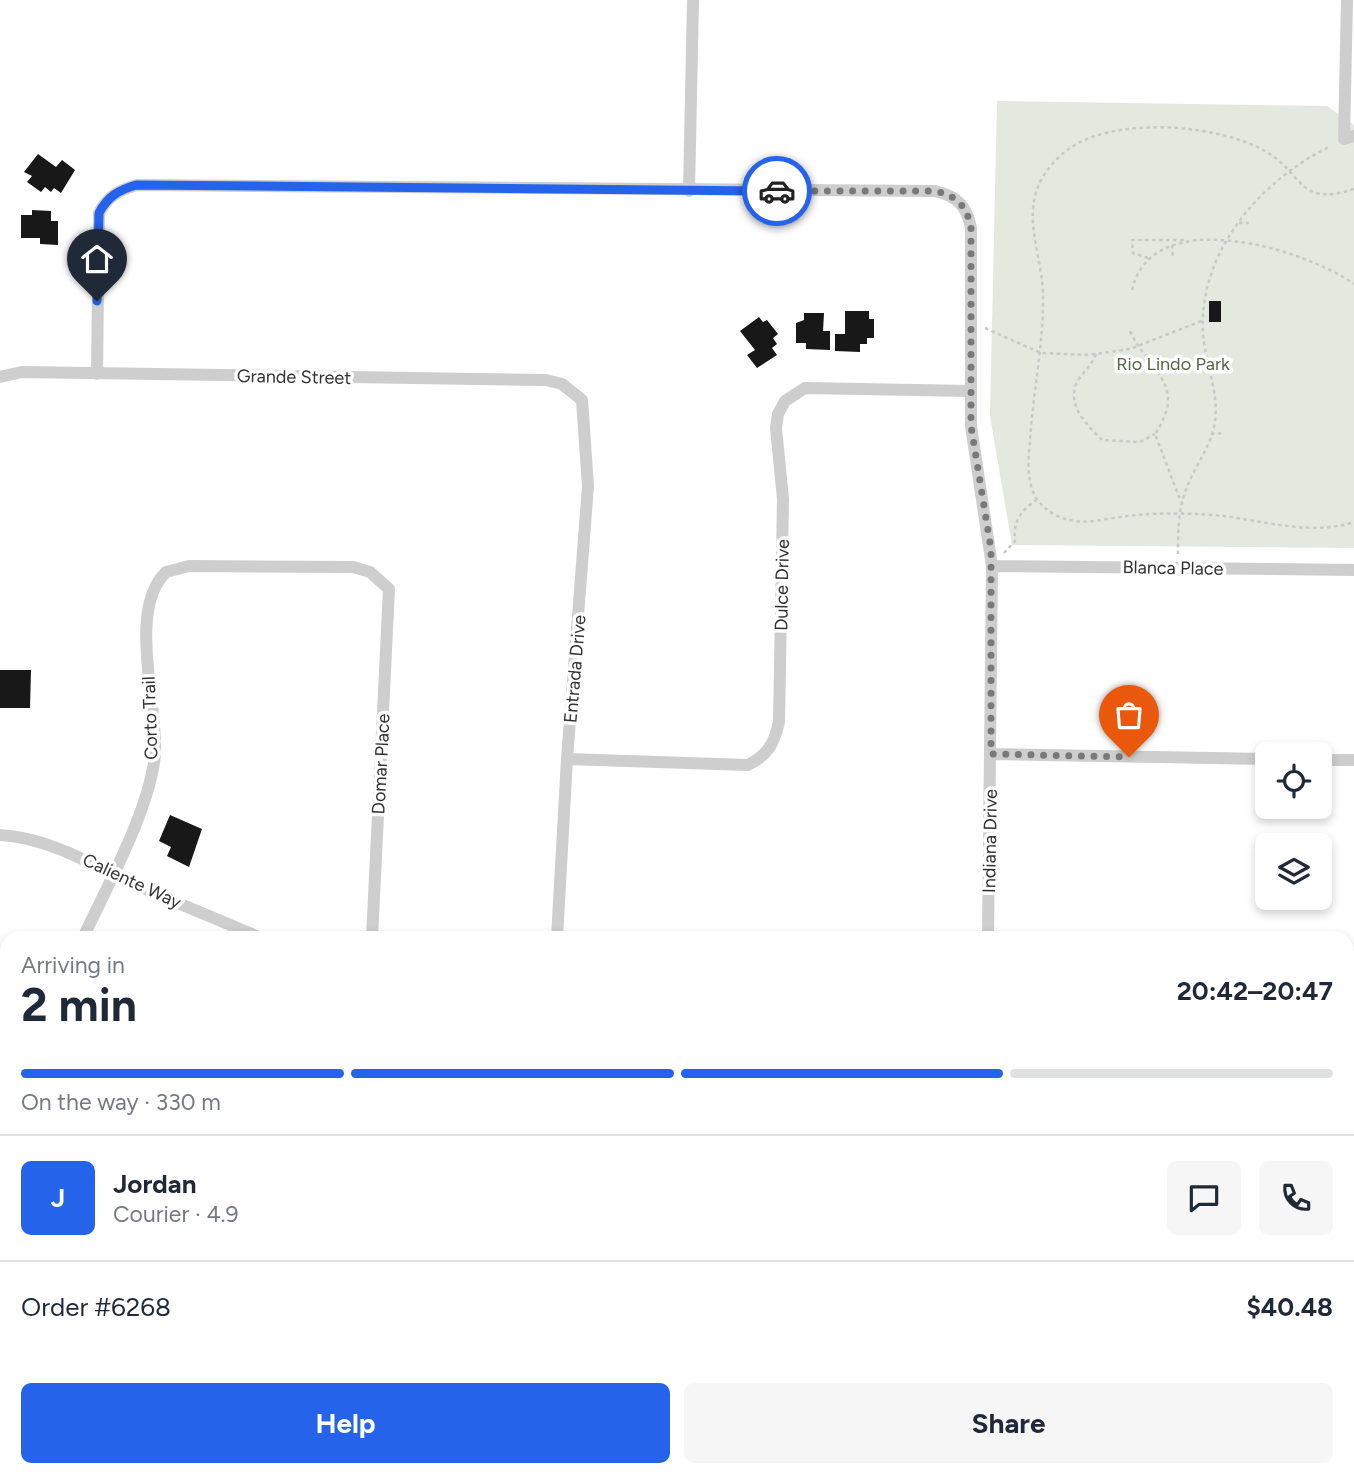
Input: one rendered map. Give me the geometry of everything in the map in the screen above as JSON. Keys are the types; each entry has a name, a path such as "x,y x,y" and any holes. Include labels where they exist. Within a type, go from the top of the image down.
{"street":[{"path":"97,374 99,213 105,201 119,190 136,185 689,191 693,0"},
{"path":"1347,0 1349,138"},
{"name":"Indiana Drive","path":"689,191 935,191 949,194 961,202 969,215 971,426 992,566 988,931"},
{"name":"Grande Street","path":"0,377 22,372 546,380 562,384 582,400"},
{"name":"Dulce Drive","path":"567,759 747,765 761,759 773,746 779,722 783,499 776,428 778,414 785,401 805,388 970,391"},
{"name":"Entrada Drive","path":"557,931 567,759 588,486 582,400"},
{"name":"Corto Trail","path":"86,931 150,783 155,730 148,611 152,594 166,572 189,566 353,567 370,572 389,589"},
{"name":"Blanca Place","path":"992,566 1354,570"},
{"name":"Domar Place","path":"372,931 389,589"},
{"path":"991,754 1255,759"},
{"path":"1332,760 1354,760"},
{"name":"Caliente Way","path":"0,835 37,841 65,850 113,874 245,931"}],"path":[{"path":"1354,189 1320,195 1296,181 1269,153 1247,142 1202,130 1128,130 1082,141 1061,153 1042,182 1033,208 1043,293 1041,353 1028,469 1037,499 1052,514 1081,524 1162,511 1314,527 1354,522"},
{"path":"1182,506 1211,434 1216,398 1205,352 1204,320 1207,293 1224,242 1255,201 1288,171 1349,138"},
{"path":"1239,223 1249,223"},
{"path":"1148,258 1133,253 1132,240 1249,243 1298,256 1354,284"},
{"path":"1132,290 1134,279 1148,258 1172,245 1195,240"},
{"path":"1172,245 1173,259"},
{"path":"971,325 989,328 1041,353 1096,354 1137,346 1204,320"},
{"path":"1096,354 1077,382 1074,399 1083,421 1102,440 1140,442 1155,434 1165,419 1169,397 1164,377 1147,362 1130,331"},
{"path":"1211,434 1224,433"},
{"path":"1155,434 1182,506 1177,568"},
{"path":"992,566 1015,541 1013,525 1024,509 1037,499"}],"green space":[{"name":"Rio Lindo Park","path":"997,101 1327,106 1354,125 1354,548 1012,545 990,416"}],"building":[{"path":"38,154 56,167 62,160 75,170 61,193 54,188 51,192 45,187 41,192 27,182 32,176 24,172"},
{"path":"32,210 51,211 51,221 58,221 58,245 40,244 40,238 21,238 21,215 32,215"},
{"path":"1209,301 1221,301 1221,322 1209,322"},
{"path":"845,311 869,311 869,319 874,319 874,338 867,338 867,344 860,344 860,352 835,351 835,334 845,334"},
{"path":"804,313 824,313 823,331 830,331 830,350 806,349 806,343 796,343 796,323 804,320"},
{"path":"759,317 763,322 767,320 778,334 773,338 777,344 772,348 777,355 757,368 747,355 755,350 740,331"},
{"path":"0,670 31,670 30,708 0,708"},
{"path":"170,815 202,829 189,867 167,856 171,847 159,841"}],"way so far":[{"path":"777,191 935,191 949,194 961,202 969,215 971,228 971,426 991,549 991,754 1129,757"}],"route":[{"path":"97,301 99,213 105,201 119,190 136,185 777,191"}]}
